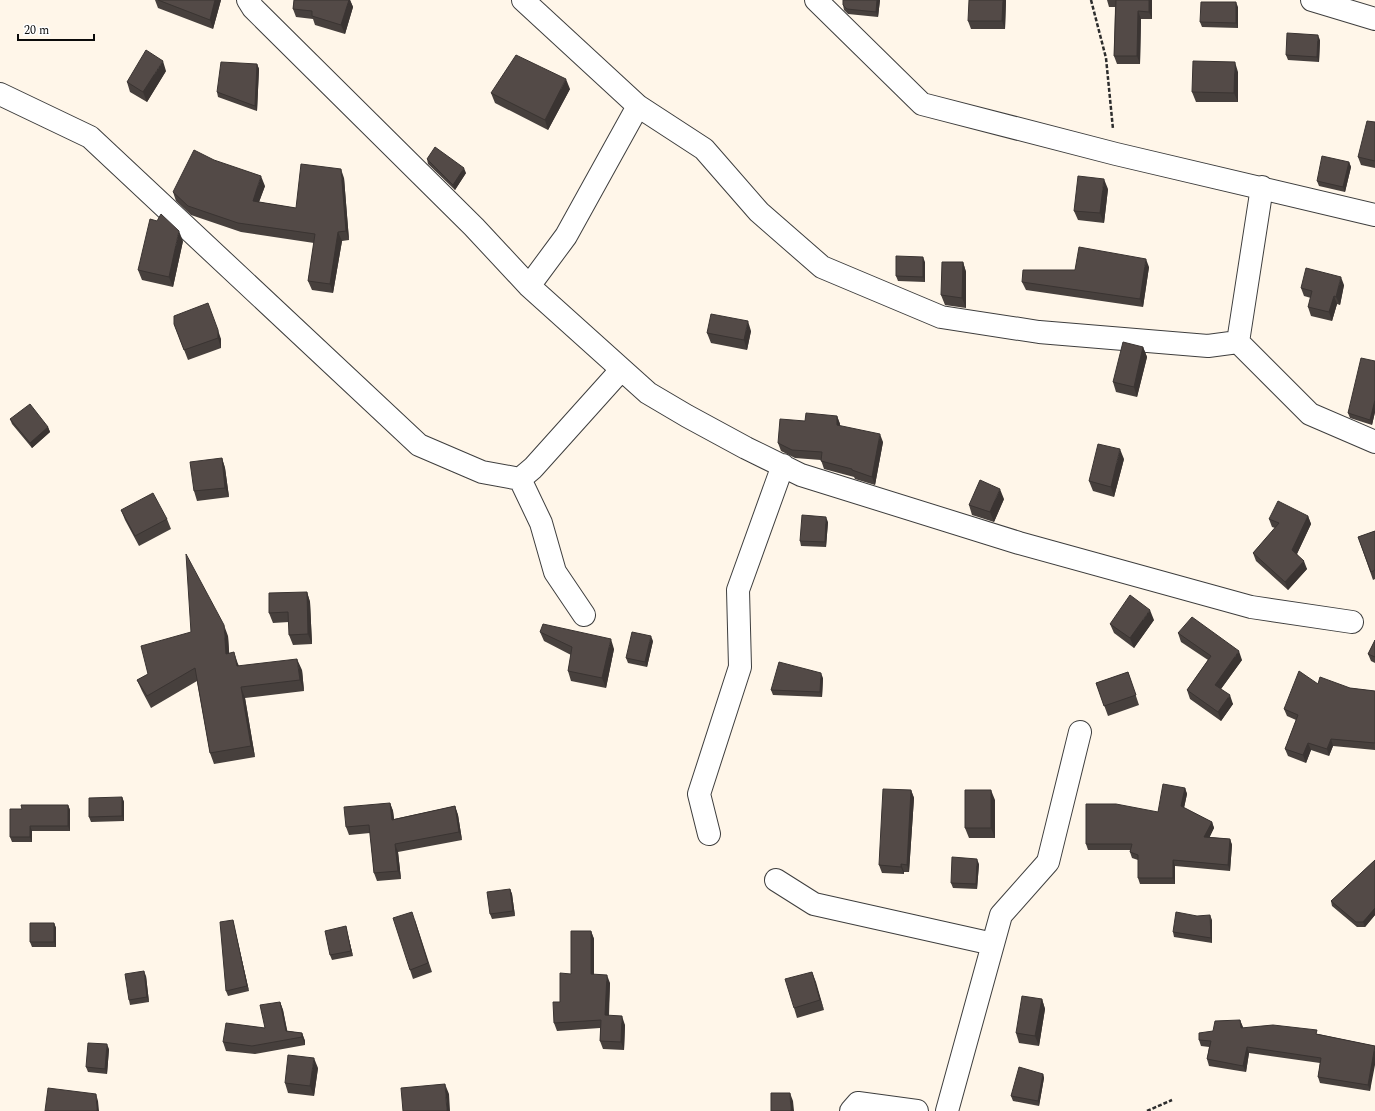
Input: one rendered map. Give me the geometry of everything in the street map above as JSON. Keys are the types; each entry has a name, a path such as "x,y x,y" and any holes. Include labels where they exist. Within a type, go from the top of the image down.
{"street":[{"path":"248,0 252,8 468,222 529,286 648,393 746,448 801,475 1011,541 1243,605 1352,622"},
{"path":"523,0 638,106 704,149 759,212 822,266 941,317 1054,333 1208,346 1238,342"},
{"path":"816,0 922,104 1116,154 1262,187 1375,215"},
{"path":"1312,0 1375,19"},
{"path":"0,94 90,137 419,445 482,472 520,479"},
{"path":"529,286 566,236 638,106"},
{"path":"1238,342 1262,187"},
{"path":"1238,342 1310,414 1375,442"},
{"path":"520,479 533,468 621,370"},
{"path":"709,834 699,794 740,667 738,590 783,466"},
{"path":"520,479 541,523 555,572 584,615"},
{"path":"947,1111 1001,915 1048,862 1080,732"},
{"path":"776,880 814,904 993,944"},
{"path":"851,1111 858,1103 917,1111"}],"path":[{"path":"1091,0 1106,58 1116,154"},
{"path":"1147,1111 1172,1100"}],"building":[{"path":"158,0 215,0 210,20"},
{"path":"294,0 349,0 341,25 312,16 312,11 293,9"},
{"path":"843,0 877,0 876,12 847,9 843,5"},
{"path":"969,0 1003,0 1002,21 968,21"},
{"path":"1116,0 1149,0 1149,12 1138,11 1137,56 1114,56"},
{"path":"1201,2 1236,2 1236,23 1200,22"},
{"path":"1287,33 1318,35 1317,57 1286,55"},
{"path":"146,50 163,61 143,92 127,82"},
{"path":"516,55 566,79 545,120 491,93"},
{"path":"1193,61 1235,62 1234,93 1192,92"},
{"path":"221,62 257,64 255,106 217,92"},
{"path":"1367,121 1375,122 1375,161 1358,157"},
{"path":"435,147 464,168 453,185 427,159"},
{"path":"194,150 214,160 261,176 253,201 296,208 301,164 341,169 346,231 338,232 330,284 308,281 315,234 238,223 188,206 173,192"},
{"path":"1322,156 1349,162 1343,187 1317,181"},
{"path":"1078,176 1104,179 1100,213 1074,211"},
{"path":"161,214 179,231 169,277 138,270 150,219 157,221"},
{"path":"1079,247 1146,259 1140,299 1022,282 1023,270 1075,270"},
{"path":"896,256 923,257 923,277 896,276"},
{"path":"942,262 963,262 962,298 941,295"},
{"path":"1306,268 1341,277 1336,297 1334,296 1329,312 1308,307 1312,291 1301,288"},
{"path":"208,303 218,330 218,338 184,350 174,324 174,316"},
{"path":"711,314 748,321 744,340 707,333"},
{"path":"1123,342 1143,347 1134,387 1113,382"},
{"path":"1361,358 1375,361 1375,400 1370,420 1348,413"},
{"path":"30,404 48,427 30,443 10,419"},
{"path":"806,413 837,416 837,425 880,434 872,477 852,469 821,461 822,452 792,450 778,443 780,419 805,421"},
{"path":"1098,444 1120,449 1111,487 1089,481"},
{"path":"222,458 225,488 194,491 190,462"},
{"path":"980,480 1000,489 990,512 969,505"},
{"path":"153,493 167,519 135,536 121,510"},
{"path":"1278,501 1308,516 1292,550 1304,561 1285,582 1253,553 1279,523 1269,519"},
{"path":"802,515 826,517 825,542 800,541"},
{"path":"1375,531 1375,570 1371,572 1358,537"},
{"path":"186,554 224,625 226,654 234,652 237,666 297,659 300,680 241,687 251,746 210,753 195,668 147,696 137,680 148,674 141,646 191,632"},
{"path":"307,592 308,634 289,635 288,612 269,613 269,593"},
{"path":"1130,595 1150,610 1130,638 1110,624"},
{"path":"1192,617 1239,651 1215,685 1230,695 1218,712 1187,690 1211,656 1178,633"},
{"path":"543,624 611,639 602,678 568,671 572,647 540,632"},
{"path":"632,632 651,636 645,662 626,658"},
{"path":"1375,640 1375,657 1368,654"},
{"path":"779,662 821,673 820,692 771,690"},
{"path":"1299,671 1318,684 1320,677 1350,688 1375,691 1375,743 1331,739 1327,749 1308,743 1303,755 1285,749 1298,715 1284,709"},
{"path":"1128,672 1136,695 1104,706 1096,683"},
{"path":"1163,784 1185,788 1181,806 1212,822 1204,837 1230,839 1228,865 1173,860 1173,878 1138,878 1138,855 1130,852 1132,844 1086,844 1086,804 1116,804 1158,812"},
{"path":"883,789 911,790 907,865 901,864 901,867 879,865"},
{"path":"965,790 991,790 991,828 965,828"},
{"path":"122,797 122,816 89,817 89,798"},
{"path":"390,803 392,820 455,806 459,832 395,844 398,871 374,873 369,825 346,827 344,807"},
{"path":"21,805 68,805 68,826 30,826 30,837 10,837 10,809 22,809"},
{"path":"952,857 977,859 976,884 951,883"},
{"path":"1375,860 1375,908 1363,922 1356,922 1331,901"},
{"path":"510,889 513,911 490,914 487,892"},
{"path":"412,912 428,963 410,970 393,918"},
{"path":"1176,912 1197,916 1210,915 1211,938 1173,932"},
{"path":"233,920 247,986 226,991 220,922"},
{"path":"30,923 54,923 54,942 30,942"},
{"path":"346,926 351,951 330,955 325,931"},
{"path":"571,931 591,931 591,974 607,975 605,1015 622,1016 621,1042 600,1041 601,1020 554,1023 553,1002 560,1002 560,973 571,974"},
{"path":"144,971 147,997 129,1000 125,974"},
{"path":"812,972 820,1000 794,1008 785,979"},
{"path":"1022,996 1042,999 1035,1036 1016,1033"},
{"path":"280,1002 286,1031 302,1033 302,1037 252,1046 223,1042 226,1023 265,1028 260,1005"},
{"path":"1240,1020 1241,1028 1273,1025 1317,1030 1316,1034 1375,1046 1368,1085 1318,1077 1321,1058 1247,1047 1243,1066 1207,1059 1211,1041 1199,1040 1199,1033 1213,1031 1215,1021"},
{"path":"88,1043 107,1044 105,1069 86,1067"},
{"path":"288,1055 314,1058 310,1086 285,1083"},
{"path":"1019,1067 1043,1074 1038,1101 1011,1096"},
{"path":"445,1084 447,1111 403,1111 401,1088"},
{"path":"48,1088 96,1094 97,1111 45,1111"},
{"path":"771,1093 790,1093 791,1111 771,1111"}]}
